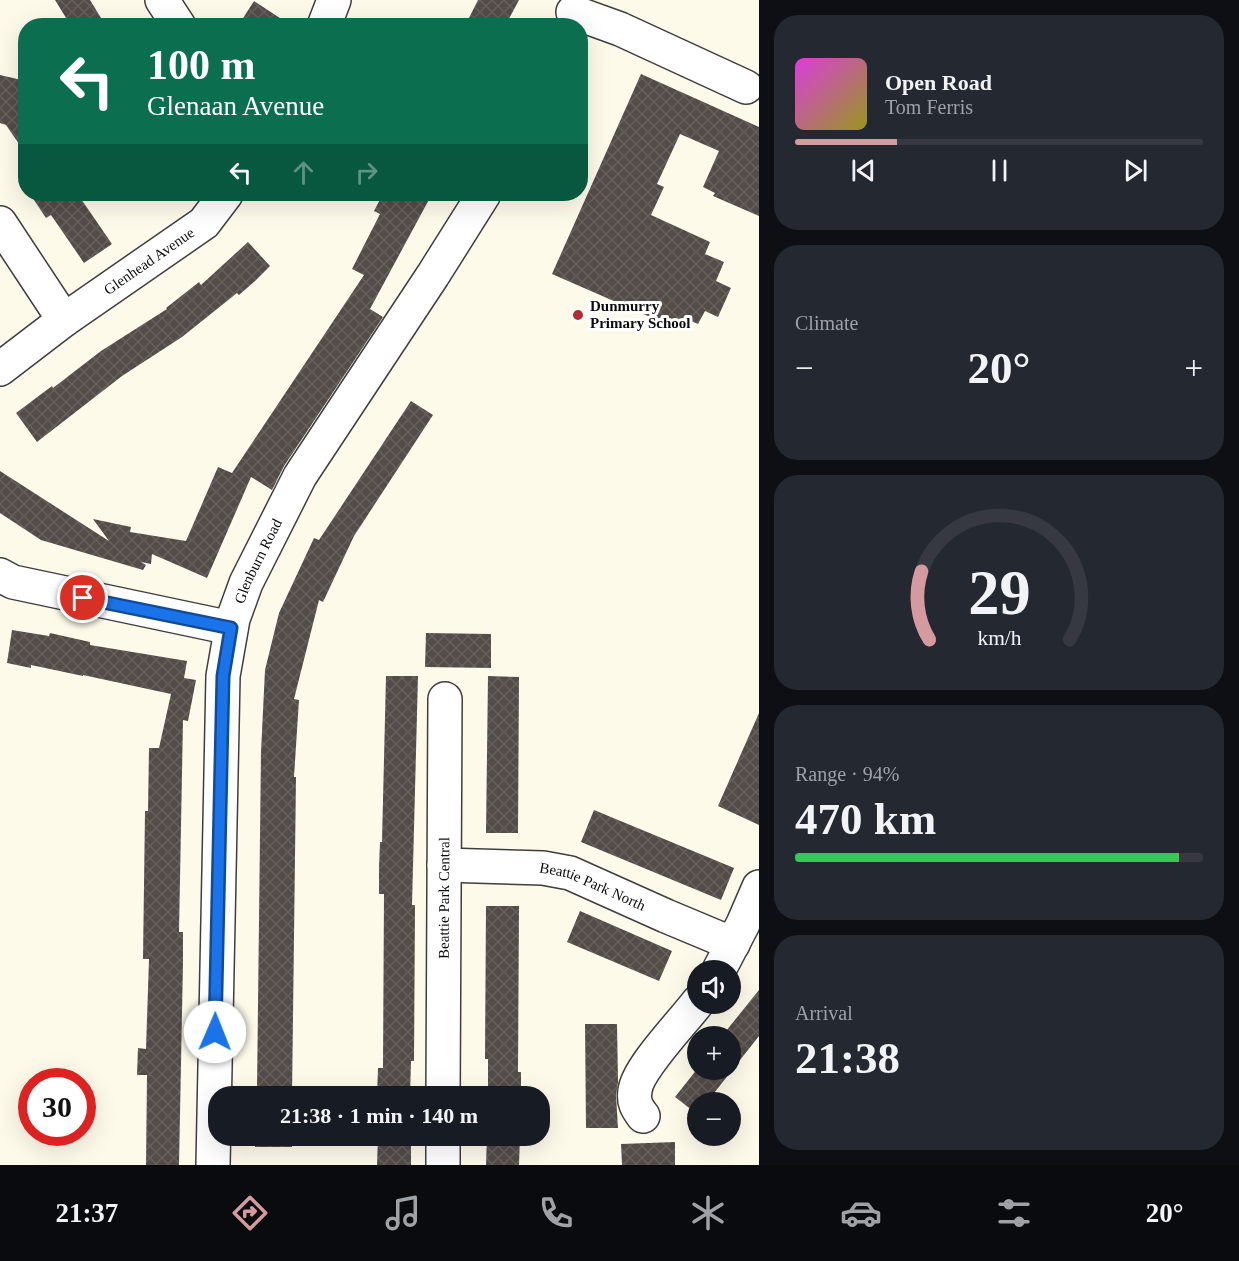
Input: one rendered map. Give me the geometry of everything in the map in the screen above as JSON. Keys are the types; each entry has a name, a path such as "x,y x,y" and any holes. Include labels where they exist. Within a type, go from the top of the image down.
{"street":[{"path":"162,0 174,18"},
{"path":"327,18 334,0"},
{"path":"572,12 620,29 746,87"},
{"name":"Glenhead Avenue","path":"0,369 64,320 204,223 221,201"},
{"name":"Glenburn Road","path":"213,1165 223,676 231,628 246,583 300,476 480,201"},
{"path":"0,224 64,320"},
{"path":"0,575 13,582 231,628"},
{"name":"Beattie Park Central","path":"443,1086 445,699"},
{"name":"Beattie Park North","path":"444,865 525,867 570,873 666,916 726,957"},
{"path":"726,957 759,887"},
{"path":"643,1116 635,1106 634,1089 644,1070 688,1014"},
{"path":"443,1146 443,1165"}],"building":[{"path":"55,0 90,0 101,18 66,18"},
{"path":"478,0 519,0 509,18 469,18"},
{"path":"254,1 280,18 243,18"},
{"path":"641,74 759,127 759,216 713,196 715,193 703,187 719,151 680,134 657,184 664,187 651,215 710,242 705,254 724,262 716,281 731,288 718,317 705,311 698,324 686,319 680,330 552,274 584,201 588,201 588,193"},
{"path":"0,75 18,79 18,142 6,125 0,123"},
{"path":"35,201 82,201 112,244 84,263 51,215 46,218"},
{"path":"379,201 428,201 370,309 383,317 284,466 272,490 251,477 207,578 152,554 151,564 141,562 146,565 143,570 41,540 0,513 0,471 109,541 93,519 131,527 130,532 186,541 218,467 232,473 364,275 352,269 380,214 374,211"},
{"path":"248,242 270,266 255,281 182,337 122,376 37,442 16,413 101,351 167,309 199,282 201,285"},
{"path":"411,401 433,415 354,536 323,602 319,600 294,699 299,700 294,777 296,777 292,1086 257,1086 261,752 265,670 279,613 314,538 319,540"},
{"path":"12,630 49,636 50,633 90,642 90,645 187,661 184,678 196,680 188,721 183,720 179,932 183,932 183,962 179,1165 146,1165 147,1075 137,1075 138,1048 146,1049 149,959 143,959 145,811 148,811 149,748 159,748 171,694 31,665 31,668 7,663"},
{"path":"426,633 491,634 491,668 425,667"},
{"path":"386,676 418,676 412,905 415,905 414,1061 411,1061 410,1086 377,1086 378,1068 383,1068 384,894 379,894 380,842 382,842"},
{"path":"488,676 519,677 518,833 486,833"},
{"path":"759,713 759,825 718,806"},
{"path":"594,810 734,868 721,900 581,842"},
{"path":"486,906 519,906 518,1072 521,1072 521,1086 488,1086 488,1059 485,1059"},
{"path":"580,911 672,951 659,981 567,942"},
{"path":"759,990 759,1036 741,1059 741,1026 730,1026"},
{"path":"585,1024 617,1024 618,1128 586,1128"},
{"path":"688,1080 724,1080 715,1092 687,1092 687,1106 675,1097"},
{"path":"675,1142 675,1165 622,1165 621,1144"},
{"path":"255,1146 292,1146 292,1147"},
{"path":"378,1146 411,1146 411,1165 377,1165"},
{"path":"487,1146 520,1146 519,1165 486,1165"}],"place":[{"name":"Dunmurry Primary School","path":"578,315"}],"route":[{"path":"83,598 231,628 223,676 215,1032"}]}
